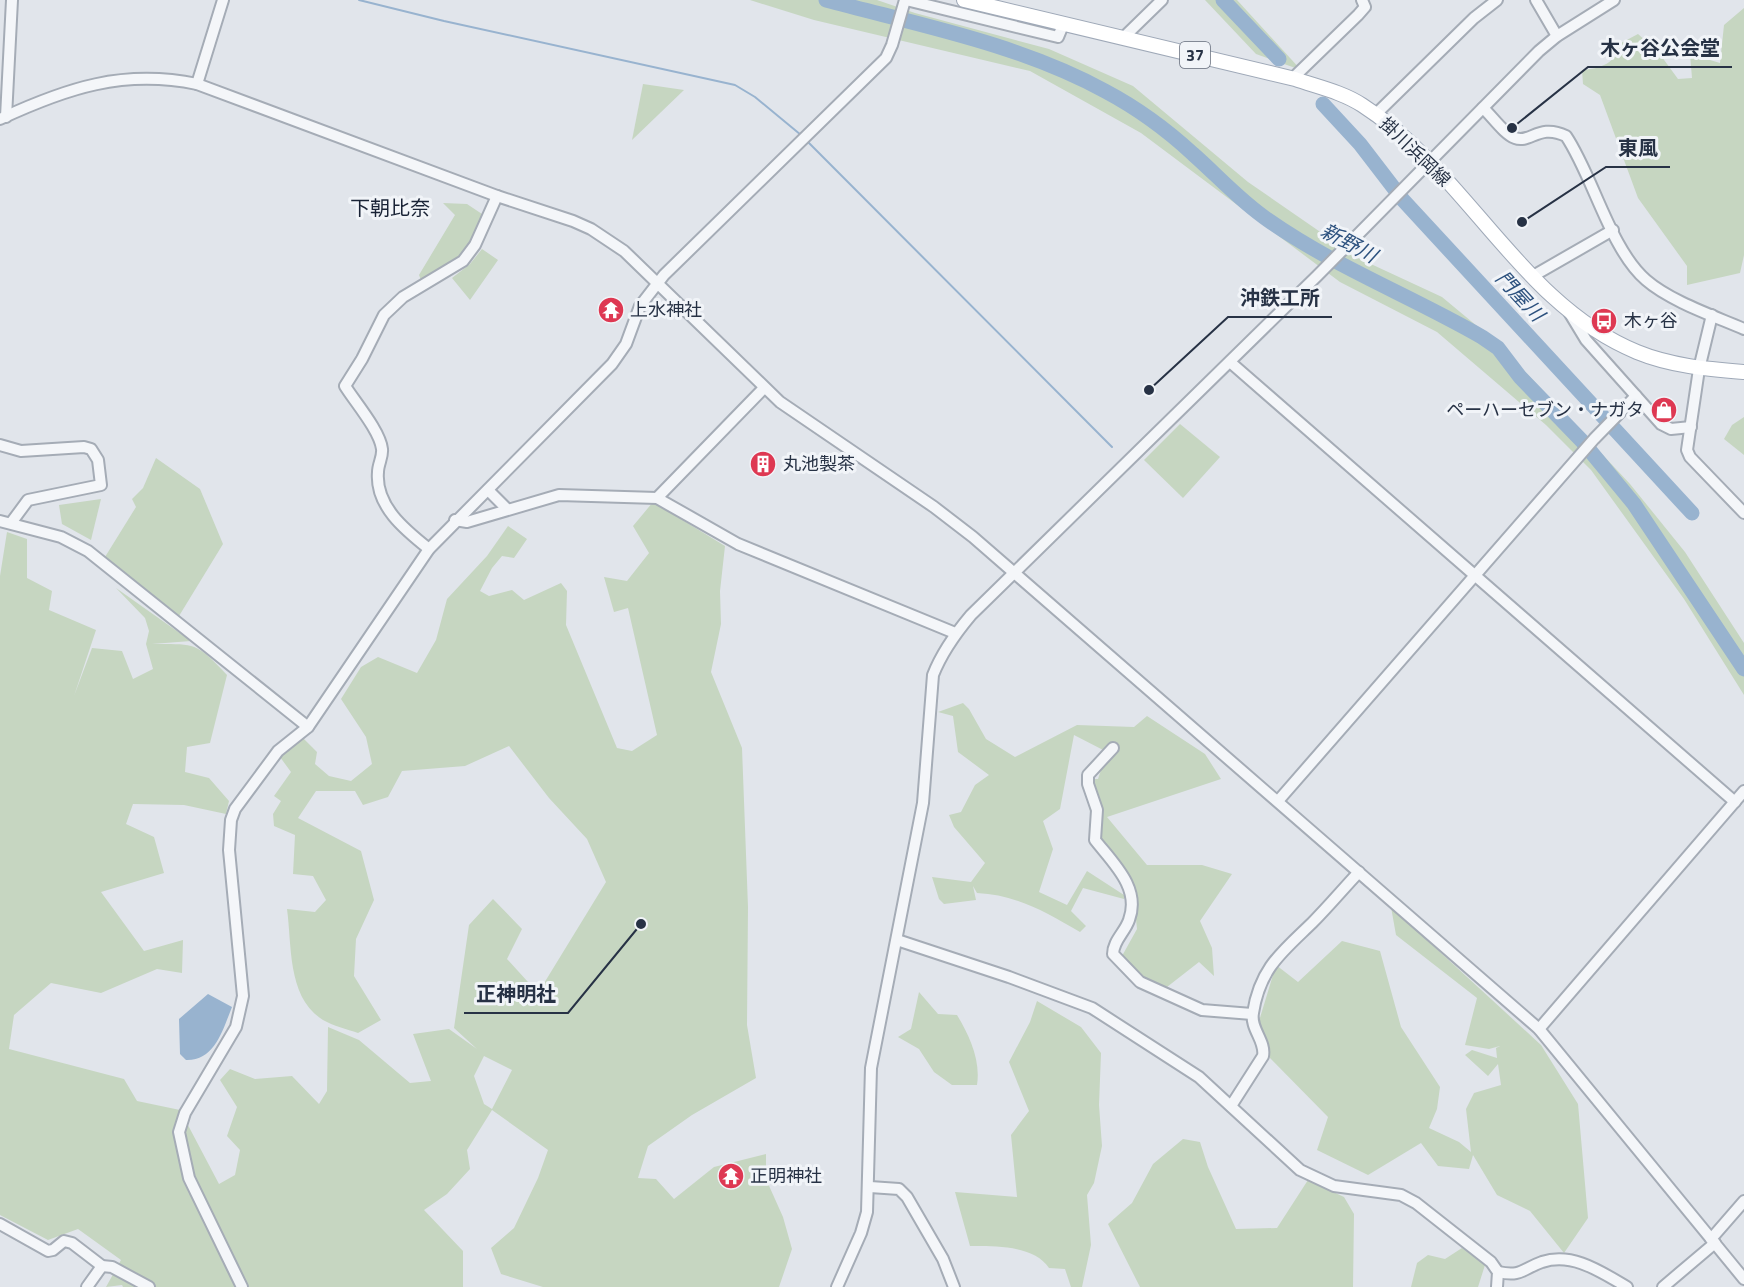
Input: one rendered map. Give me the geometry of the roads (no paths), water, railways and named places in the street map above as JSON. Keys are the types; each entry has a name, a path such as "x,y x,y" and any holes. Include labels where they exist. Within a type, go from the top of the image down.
{"main road":[{"name":"掛川浜岡線","path":"972,1 1292,79 1342,94 1394,128 1568,311 1604,335 1636,352 1699,369 1744,372"}],"street":[{"path":"12,0 5,20 3,118 83,87 114,80 165,77 197,84 591,229 624,251 764,388 934,507 1015,572 1539,1029 1744,1279"},
{"path":"197,84 223,0"},
{"path":"1124,37 1162,0"},
{"path":"1292,79 1358,15 1365,7 1362,0"},
{"path":"1375,115 1474,18 1497,0"},
{"path":"1536,0 1557,36"},
{"path":"837,1287 861,1233 867,1212 870,1187 871,1068 923,803 933,675 955,633 1557,36 1614,0"},
{"path":"242,1287 189,1178 179,1132 185,1113 240,1016 243,996 229,850 231,820 241,799 278,751 308,727 429,549 455,520 488,490 612,364 626,344 640,306 657,284 886,58 904,2 1058,37 1064,25"},
{"path":"1483,108 1513,138 1520,139 1545,130 1566,136 1613,230 1644,279 1657,288 1744,329"},
{"path":"429,549 389,512 381,496 377,472 383,451 378,437 345,386 362,359 384,315 402,297 463,261 475,245 497,196"},
{"path":"1533,276 1613,230"},
{"path":"1568,311 1586,340 1661,424 1671,429 1691,427"},
{"path":"1712,315 1699,369 1688,450 1690,458 1744,513"},
{"path":"1230,362 1735,802"},
{"path":"657,498 764,388"},
{"path":"1278,801 1594,439 1636,396"},
{"path":"0,445 21,451 84,447 92,449 98,460 101,485 28,500 5,522"},
{"path":"488,490 507,509"},
{"path":"455,520 467,522 559,495 657,498 738,544 955,633"},
{"path":"5,522 61,537 88,551 308,727"},
{"path":"1113,748 1088,775 1088,784 1097,810 1095,840 1121,872 1133,903 1129,920 1113,948 1113,954 1140,982 1202,1010 1252,1014"},
{"path":"1539,1029 1744,791"},
{"path":"1231,1106 1263,1056 1264,1049 1254,1026 1252,1014 1266,972 1281,950 1312,922 1359,872"},
{"path":"897,940 1009,977 1092,1008 1199,1077 1300,1170 1334,1186 1401,1195 1416,1203 1491,1262 1498,1272 1497,1287"},
{"path":"870,1187 899,1189 907,1197 943,1259 954,1287"},
{"path":"1663,1287 1713,1241 1744,1202"},
{"path":"0,1224 48,1251 53,1250 64,1241 72,1243 102,1266 112,1267 149,1287"},
{"path":"1498,1272 1522,1273 1548,1261 1572,1260 1592,1267 1626,1287"},
{"path":"87,1287 102,1266"}],"water":[{"path":"208,994 232,1007 221,1034 211,1049 196,1059 186,1060 180,1054 179,1019"}],"waterway":[{"path":"359,0 735,85 755,97 801,135"},
{"name":"新野川","path":"826,0 1003,48 1038,60 1105,91 1162,128 1268,220 1346,267 1455,322 1498,348 1520,377 1582,441 1634,504 1744,669"},
{"name":"門屋川","path":"1223,0 1279,59"},
{"name":"門屋川","path":"1323,104 1360,144 1403,200 1692,513"},
{"path":"807,141 1112,447"}],"place":[{"name":"木ヶ谷公会堂","path":"1512,128"},
{"name":"東風","path":"1522,222"},
{"name":"上水神社","path":"611,310"},
{"name":"木ヶ谷","path":"1604,321"},
{"name":"沖鉄工所","path":"1149,390"},
{"name":"ペーハーセブン・ナガタ","path":"1664,410"},
{"name":"丸池製茶","path":"763,464"},
{"name":"正神明社","path":"641,924"},
{"name":"正明神社","path":"731,1176"}],"district":[{"name":"下朝比奈","path":"390,208"}]}
